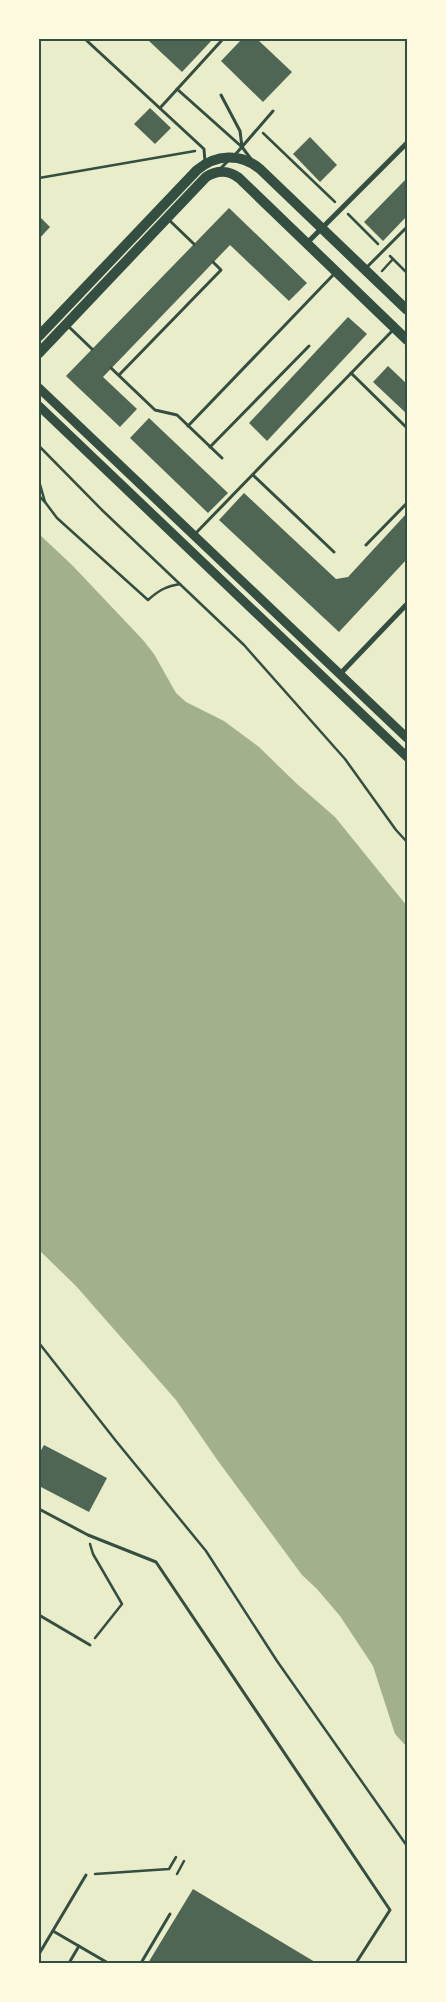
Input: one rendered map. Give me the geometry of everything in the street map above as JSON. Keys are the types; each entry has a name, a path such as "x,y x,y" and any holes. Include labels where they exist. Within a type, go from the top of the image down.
{"main road":[{"path":"40,334 197,170 205,163 219,158 233,157 250,162 260,169 407,310"},
{"path":"39,353 206,177 216,172 230,173 239,178 407,340"},
{"path":"39,388 407,738"},
{"path":"39,406 407,756"}],"street":[{"path":"307,243 407,143"},
{"path":"340,674 407,604"}],"lane":[{"path":"85,39 204,149 206,177"},
{"path":"160,108 223,39"},
{"path":"177,89 242,147 260,169"},
{"path":"221,95 240,131 242,147"},
{"path":"216,172 233,157 273,111"},
{"path":"167,218 194,244"},
{"path":"365,269 407,227"},
{"path":"120,375 221,270 213,262"},
{"path":"188,426 337,272"},
{"path":"66,324 92,349"},
{"path":"194,536 395,328"},
{"path":"210,447 309,346"},
{"path":"111,368 155,410 177,415 222,458"},
{"path":"351,373 407,428"},
{"path":"253,474 334,552"},
{"path":"366,545 407,503"},
{"path":"39,1509 88,1535 156,1562 390,1910 356,1963"},
{"path":"39,1615 90,1645"},
{"path":"39,1954 86,1875"},
{"path":"141,1963 170,1914"},
{"path":"53,1931 108,1963"},
{"path":"69,1963 79,1946"}],"path":[{"path":"258,128 407,273"},
{"path":"39,178 204,149"},
{"path":"39,446 103,511 244,645 345,760 396,830 407,842"},
{"path":"39,481 45,502"},
{"path":"39,496 57,518 148,600 167,586 180,584"},
{"path":"39,1343 206,1551 277,1661 407,1846"},
{"path":"88,1535 93,1554 122,1604 90,1645"},
{"path":"86,1875 169,1869 176,1857"},
{"path":"177,1874 184,1861"}],"shaded area":[{"path":"39,534 72,565 143,640 154,654 176,693 186,702 224,721 259,747 335,817 407,906 407,1747 395,1734 373,1666 340,1616 302,1575 218,1461 176,1400 76,1286 39,1250"}],"building":[{"path":"151,39 213,39 182,72 149,41"},
{"path":"242,39 257,39 292,72 263,102 221,61"},
{"path":"150,108 171,128 155,144 134,124"},
{"path":"310,137 337,165 320,182 293,154"},
{"path":"407,178 407,216 383,241 364,222"},
{"path":"229,208 307,283 289,301 230,245 103,377 137,409 120,427 66,376"},
{"path":"39,216 50,227 39,239"},
{"path":"348,317 367,334 267,441 249,423"},
{"path":"388,366 407,384 407,414 373,382"},
{"path":"149,418 228,493 208,513 130,438"},
{"path":"244,493 336,579 348,577 407,513 407,559 339,632 219,520"},
{"path":"44,1445 107,1478 89,1512 39,1486 39,1454"},
{"path":"193,1889 315,1962 148,1963"}]}
